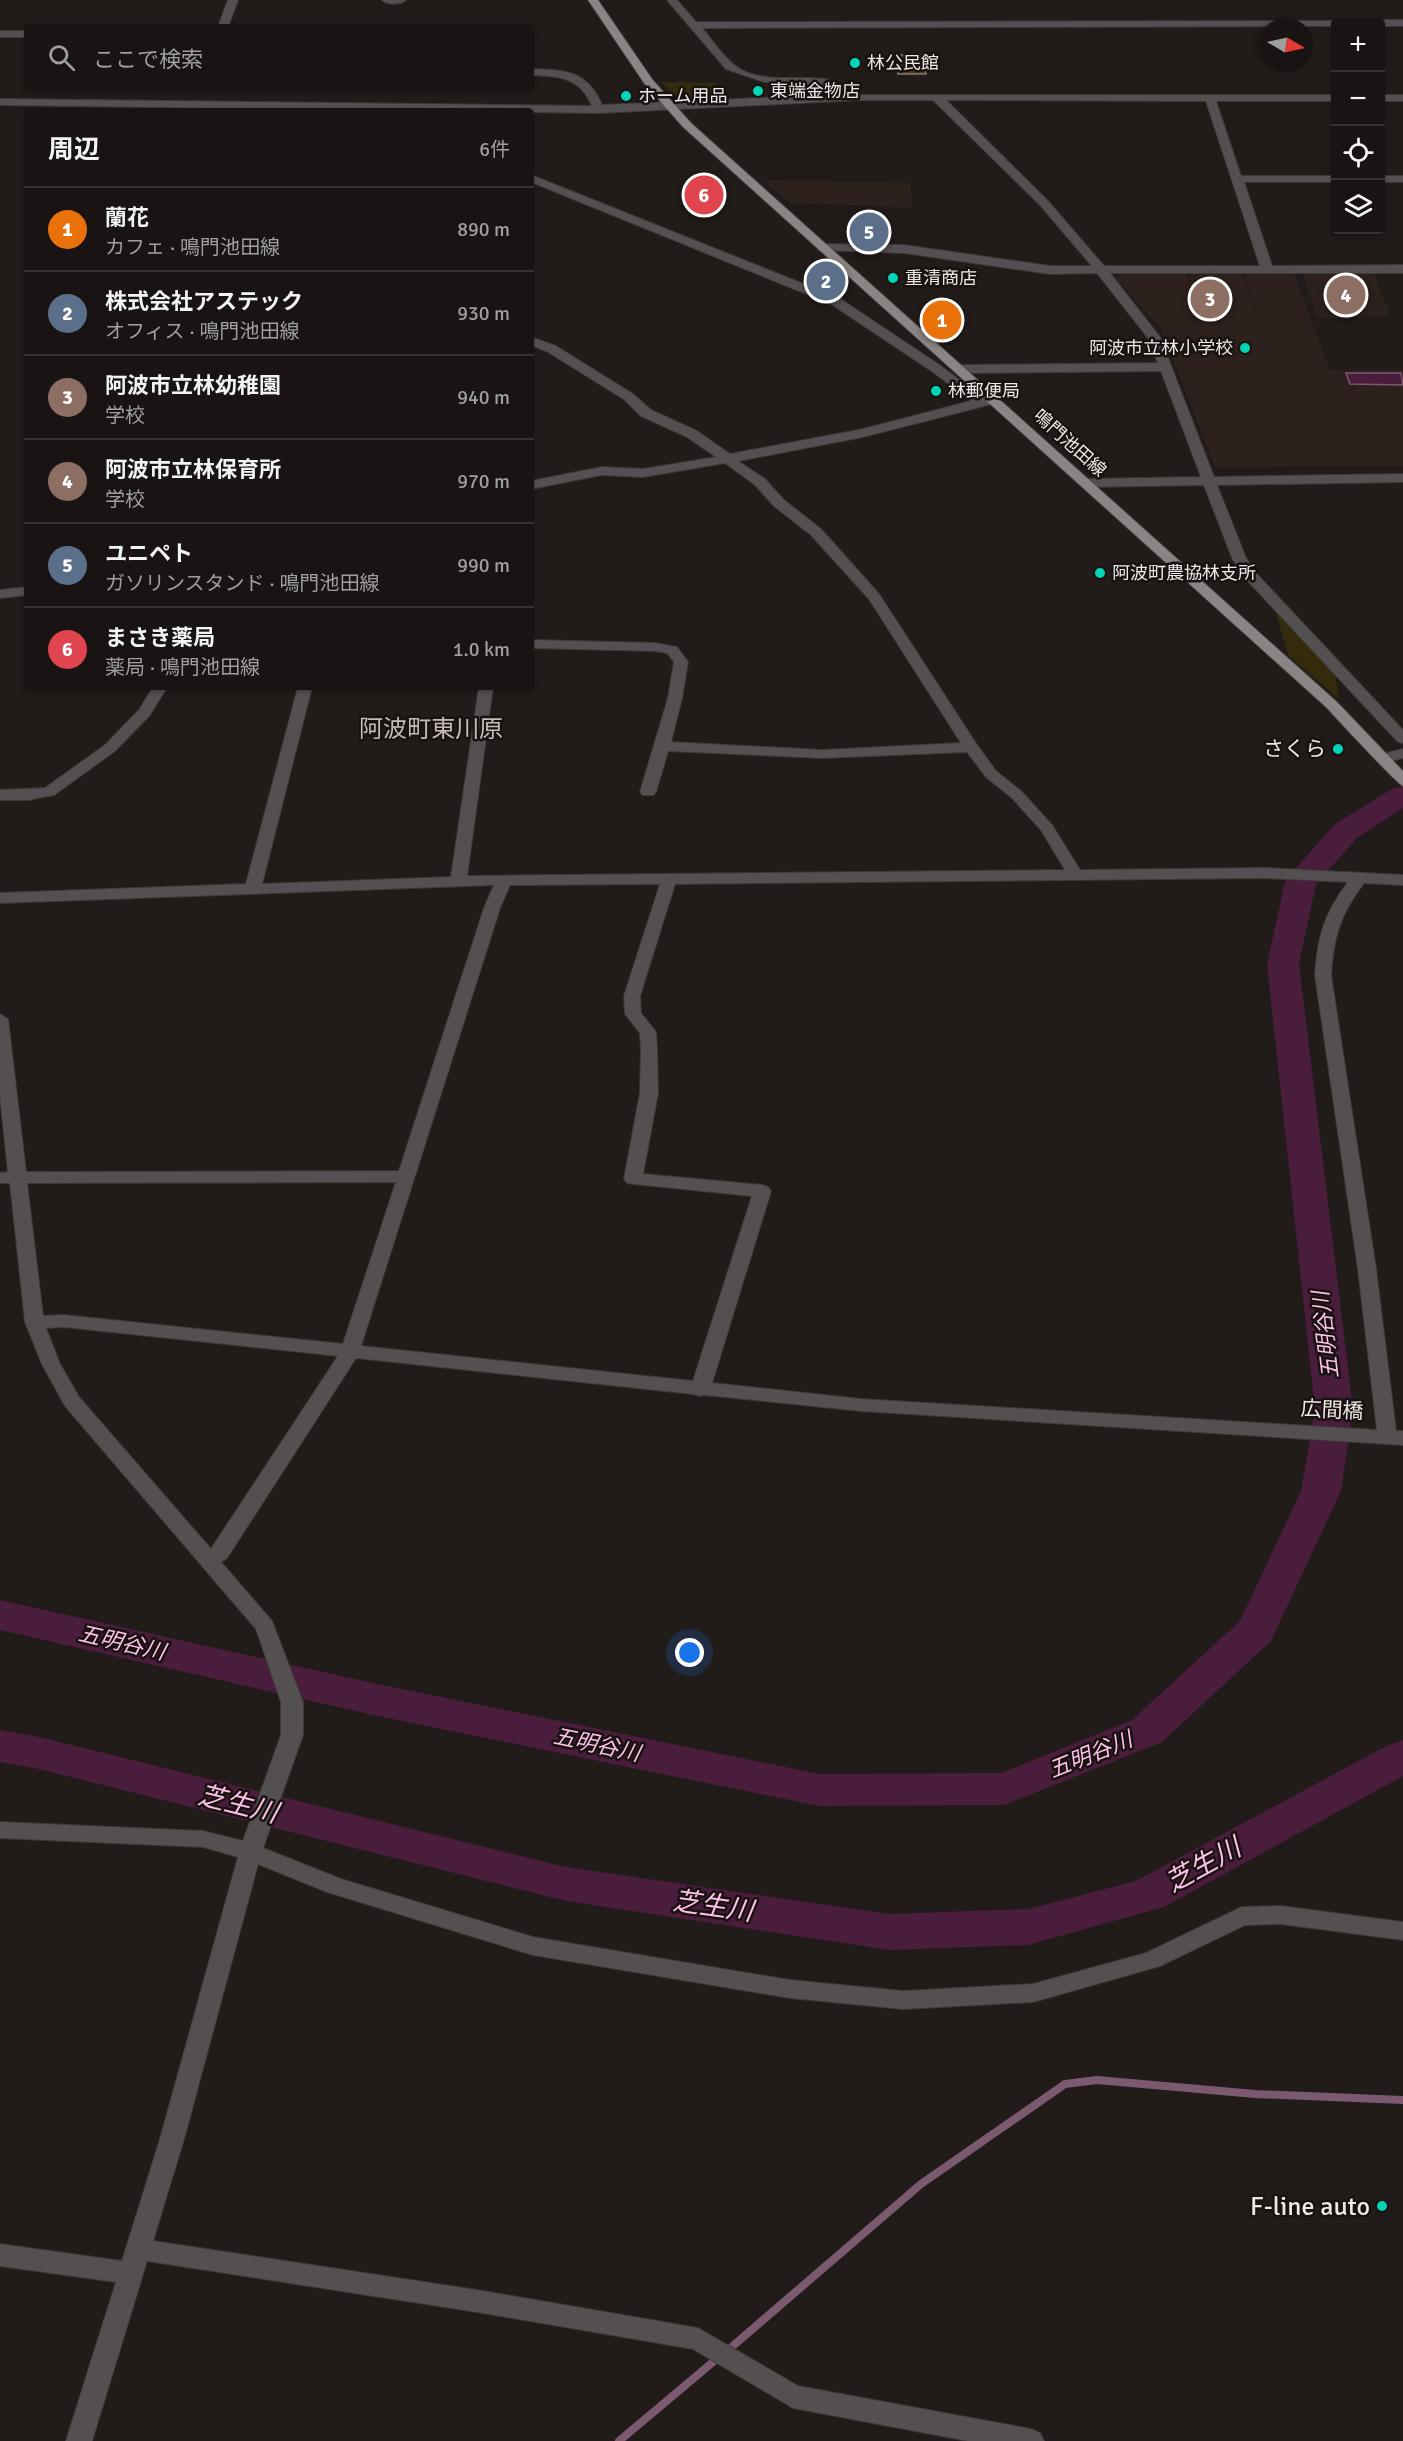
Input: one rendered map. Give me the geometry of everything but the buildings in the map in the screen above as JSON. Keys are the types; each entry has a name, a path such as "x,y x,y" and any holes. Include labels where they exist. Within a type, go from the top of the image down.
{"main road":[{"name":"鳴門池田線","path":"593,0 648,81 687,125 958,369 987,402 1085,483 1332,705 1384,758 1398,776"}],"street":[{"path":"224,24 233,0 242,0"},
{"path":"387,0 401,0"},
{"path":"672,0 730,67 742,74 777,81 826,82 832,87 831,98"},
{"path":"693,25 1331,23"},
{"path":"1385,23 1403,23"},
{"path":"0,34 24,34"},
{"path":"534,72 571,76 583,82 592,91 599,110"},
{"path":"534,110 599,110 831,98 1331,98"},
{"path":"937,98 1044,203 1154,337 1239,558 1251,576 1403,739"},
{"path":"1210,98 1267,270"},
{"path":"1385,98 1403,98"},
{"path":"0,102 196,100 370,108"},
{"path":"1385,178 1403,178"},
{"path":"534,179 835,301 987,402"},
{"path":"1237,179 1331,179"},
{"path":"822,248 904,249 1020,267 1102,271 1403,269"},
{"path":"534,342 552,349 629,397 646,413 692,434 760,482 779,503 816,532 874,597 971,747 991,774 1017,795 1047,828 1076,876"},
{"path":"958,369 1166,367"},
{"path":"534,484 602,471 643,473 726,459 863,433 987,402"},
{"path":"1085,483 1403,478"},
{"path":"0,594 24,591"},
{"path":"534,644 655,647 672,650 681,662 675,698 648,792"},
{"path":"0,795 49,792 110,748 145,712 158,690"},
{"path":"252,890 304,690"},
{"path":"458,881 486,690"},
{"path":"662,746 822,754 971,747"},
{"path":"1384,758 1403,753"},
{"path":"0,898 458,881 1284,874 1403,880"},
{"path":"1354,877 1334,912 1326,934 1323,975 1367,1269 1389,1437"},
{"path":"669,879 632,996 633,1014 648,1032 649,1049 649,1093 633,1179 762,1191 700,1390"},
{"path":"208,1560 220,1553 350,1352 488,919 504,881"},
{"path":"0,1019 9,1178 34,1322 51,1364 72,1401 265,1626 292,1702 292,1735 254,1841 172,2139 79,2441"},
{"path":"9,1178 407,1176"},
{"name":"広間橋","path":"34,1322 64,1320 700,1390 861,1405 1389,1437"},
{"path":"0,1830 254,1841 335,1886 533,1946 790,1989 903,2000 1033,1994 1152,1960 1242,1916 1281,1915 1403,1931"},
{"path":"139,2248 324,2279 477,2301 699,2339 793,2397 1031,2441"},
{"path":"0,2255 131,2273"}],"shaded area":[{"path":"661,82 718,83 717,101 680,101"},
{"path":"763,181 910,183 913,208 791,203"},
{"name":"阿波市立林小学校","path":"1187,272 1188,281 1191,281 1190,273 1242,273 1258,315 1244,273 1294,273 1330,370 1403,370 1403,466 1215,467 1160,327 1115,278 1123,273"},
{"path":"1373,272 1391,317 1318,318 1302,273"},
{"path":"1346,373 1401,373 1403,385 1350,384"},
{"path":"1275,610 1335,672 1339,699 1288,655"}],"waterway":[{"name":"五明谷川","path":"0,1615 373,1699 819,1790 1004,1789 1147,1731 1256,1630 1321,1491 1334,1409 1283,964 1301,882 1346,831 1403,795"},
{"name":"芝生川","path":"0,1746 39,1753 566,1884 890,1932 1028,1927 1148,1895 1403,1756"},
{"path":"727,2351 921,2184 1065,2084 1097,2080 1255,2094 1403,2100"},
{"path":"619,2441 719,2357"}],"place":[{"name":"林公民館","path":"855,63"},
{"name":"東端金物店","path":"758,91"},
{"name":"ホーム用品","path":"626,96"},
{"name":"まさき薬局","path":"704,195"},
{"name":"ユニペト","path":"869,232"},
{"name":"重清商店","path":"893,278"},
{"name":"株式会社アステック","path":"826,281"},
{"name":"阿波市立林保育所","path":"1346,295"},
{"name":"阿波市立林幼稚園","path":"1210,299"},
{"name":"蘭花","path":"942,320"},
{"name":"阿波市立林小学校","path":"1245,348"},
{"name":"林郵便局","path":"936,391"},
{"name":"阿波町農協林支所","path":"1100,573"},
{"name":"さくら","path":"1338,749"},
{"name":"F-line auto","path":"1382,2206"}],"district":[{"name":"阿波町東川原","path":"431,729"}]}
